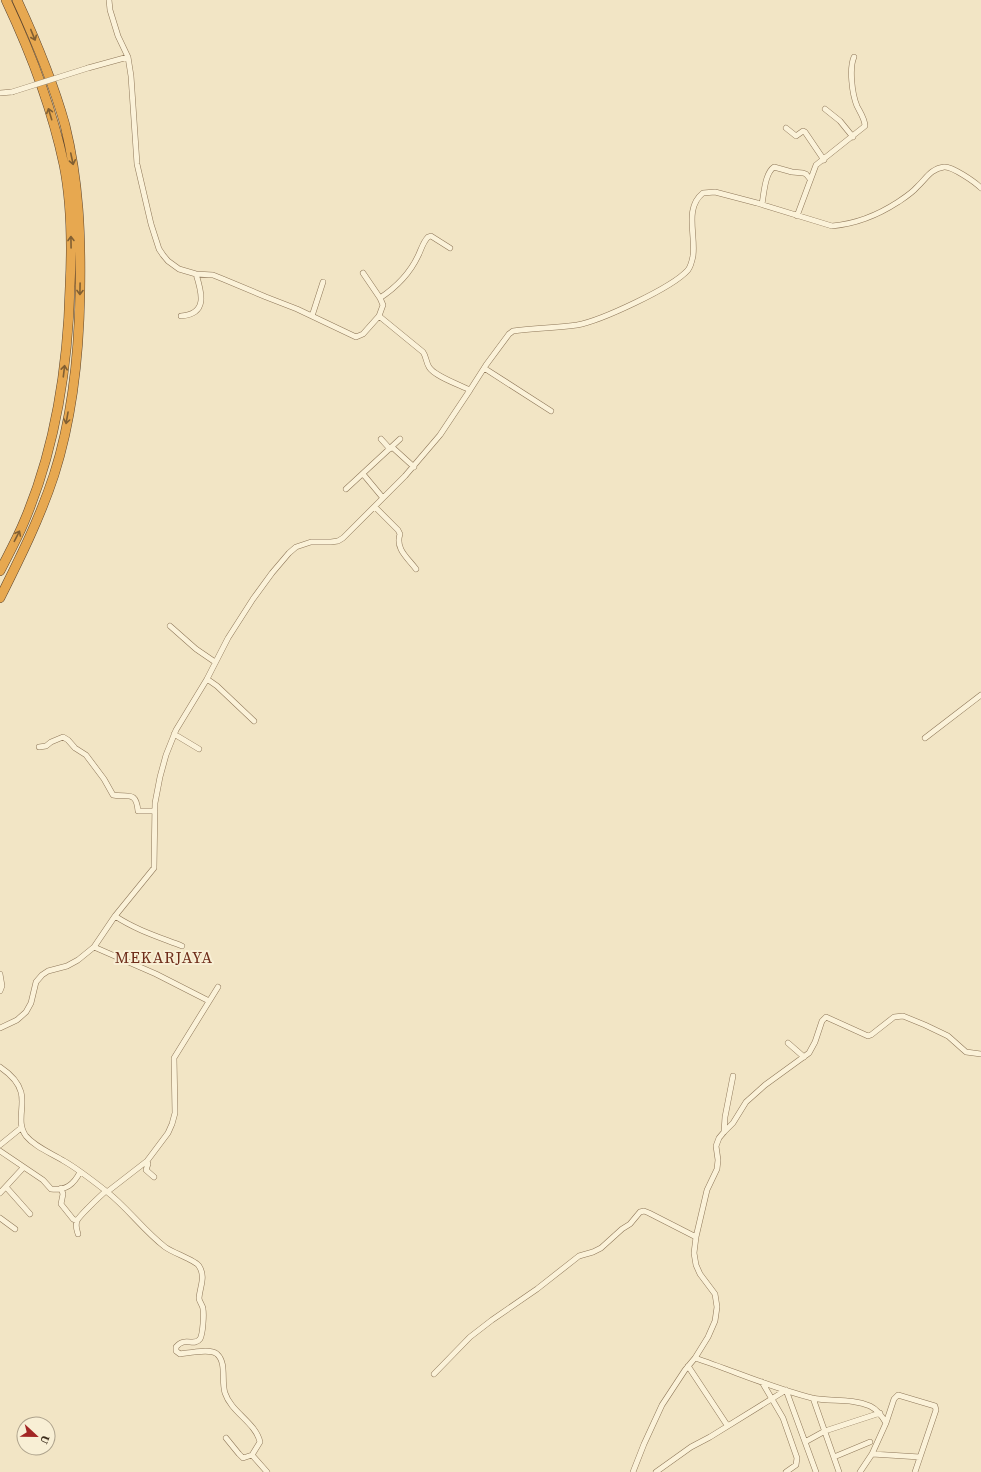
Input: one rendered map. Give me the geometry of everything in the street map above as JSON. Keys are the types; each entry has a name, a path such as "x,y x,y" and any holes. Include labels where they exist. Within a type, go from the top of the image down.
{"highway":[{"path":"0,571 24,523 44,469 56,421 65,364 71,264 70,209 62,160 54,126 36,69 6,0"},
{"path":"0,598 35,527 54,474 66,424 75,374 79,318 79,208 73,166 64,125 47,70 17,0"}],"street":[{"path":"109,0 110,10 118,36 128,57 131,76 137,164 151,224 159,249 168,262 179,269 196,274 213,275 312,316 356,337 363,334 379,316 383,305 363,273"},
{"path":"0,93 12,92 128,57"},
{"path":"797,216 806,196 816,165 864,128 866,124 856,104 851,63 854,57"},
{"path":"825,109 840,121 853,137"},
{"path":"786,128 796,136 803,131 805,132 824,160"},
{"path":"762,204 766,181 770,170 774,167 806,174 810,180"},
{"path":"0,1028 17,1020 26,1012 31,1003 36,982 42,975 48,971 67,966 78,960 94,947 115,916 154,868 155,811 160,777 174,734 207,679 228,638 253,599 289,553 296,547 304,543 338,541 375,507 414,466 440,435 484,368 509,334 513,331 578,324 610,314 674,281 687,270 691,264 693,255 692,209 695,201 703,193 715,192 762,204 832,226 859,220 898,202 918,187 928,174 945,167 980,186"},
{"path":"380,298 394,288 401,280 418,258 428,236 431,236 450,248"},
{"path":"181,316 187,316 195,312 200,306 202,292 196,274"},
{"path":"312,316 322,282"},
{"path":"379,316 423,352 429,368 435,373 470,390"},
{"path":"484,368 551,411"},
{"path":"381,439 414,466"},
{"path":"346,489 400,439"},
{"path":"362,474 383,498"},
{"path":"375,507 398,530 400,534 398,540 399,547 416,569"},
{"path":"170,626 196,649 215,662"},
{"path":"207,679 217,686 254,721"},
{"path":"925,738 981,695"},
{"path":"174,734 199,749"},
{"path":"39,748 63,737 75,748 86,755 114,795 127,795 132,797 137,803 138,811 155,811"},
{"path":"115,916 146,933 182,946"},
{"path":"94,947 156,974 209,1001"},
{"path":"0,974 2,986 0,990"},
{"path":"78,1234 76,1227 80,1216 106,1191 147,1161 168,1133 172,1124 174,1113 174,1058 218,987"},
{"path":"633,1472 662,1405 695,1358 708,1337 715,1321 715,1294 700,1274 696,1265 694,1253 696,1237 707,1190 717,1169 718,1160 716,1146 724,1132 733,1123 746,1102 765,1085 809,1053 815,1042 822,1022 826,1017 868,1036 894,1017 903,1016 948,1036 966,1052 981,1054"},
{"path":"788,1043 804,1057"},
{"path":"0,1067 9,1073 17,1083 21,1092 21,1128 26,1136 38,1146 65,1162 106,1191 148,1233 165,1247 172,1252 198,1264 203,1278 199,1298 203,1307 200,1339 195,1342 179,1342 176,1347 176,1351 180,1354 212,1351 217,1354 220,1359 225,1392 229,1401 259,1436 260,1442 252,1455 243,1458 238,1454 226,1438"},
{"path":"724,1132 725,1117 733,1076"},
{"path":"0,1145 21,1128"},
{"path":"0,1151 23,1168 43,1180 52,1189 61,1188 74,1182 80,1172"},
{"path":"147,1161 148,1164 146,1170 154,1177"},
{"path":"0,1193 23,1168"},
{"path":"6,1187 30,1214"},
{"path":"61,1188 63,1194 62,1204 72,1219 77,1221"},
{"path":"434,1374 470,1337 580,1256 600,1248 630,1224 640,1212 644,1211 649,1213 696,1237"},
{"path":"0,1218 15,1229"},
{"path":"695,1358 812,1398 852,1401 868,1406 880,1413 886,1423"},
{"path":"688,1366 727,1425"},
{"path":"762,1382 783,1418 797,1458 796,1465 786,1472"},
{"path":"656,1472 691,1447 772,1400 786,1390"},
{"path":"786,1390 816,1472"},
{"path":"860,1472 872,1454 886,1423 894,1399 898,1396 935,1406 936,1410 915,1472"},
{"path":"812,1398 839,1472"},
{"path":"805,1442 825,1432 880,1413"},
{"path":"834,1457 870,1442"},
{"path":"872,1454 920,1457"},
{"path":"252,1455 267,1472"}],"district":[{"name":"MEKARJAYA","path":"164,957"}]}
